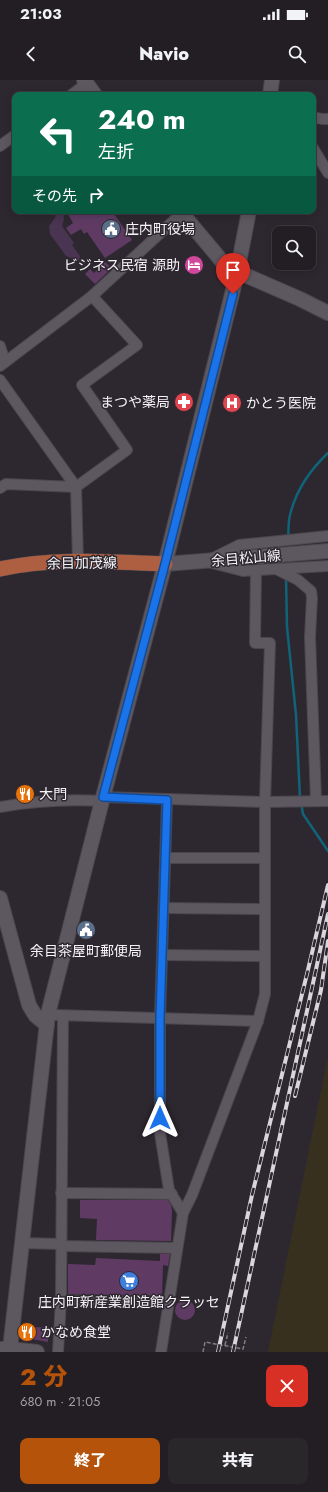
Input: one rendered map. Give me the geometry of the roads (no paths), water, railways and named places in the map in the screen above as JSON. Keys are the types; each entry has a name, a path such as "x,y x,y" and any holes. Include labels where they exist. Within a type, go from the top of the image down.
{"main road":[{"name":"余目加茂線","path":"0,569 12,566 78,561 165,564"}],"street":[{"path":"270,92 272,80"},
{"path":"77,92 88,86"},
{"path":"316,119 328,119"},
{"path":"0,146 12,137"},
{"path":"316,153 328,174"},
{"path":"2,364 92,296 179,214"},
{"path":"183,214 237,275 300,299 328,313"},
{"path":"37,1352 7,1350 22,1243 48,1019 102,799 165,564 237,275 248,214"},
{"path":"2,483 76,487 127,450 82,385 137,345 92,296"},
{"path":"0,346 2,364"},
{"path":"0,380 76,487 78,561"},
{"path":"206,561 239,545 328,536"},
{"name":"余目松山線","path":"165,564 328,551"},
{"path":"206,561 243,571 328,566"},
{"path":"276,569 298,580 311,591 310,637 316,800"},
{"path":"161,1352 183,1213 192,1195 258,1021 265,994 264,802 270,643 255,643 256,570"},
{"path":"0,807 31,802 102,799 264,802 328,801"},
{"path":"167,800 160,1018 160,1133 169,1190 183,1213"},
{"path":"165,858 265,858"},
{"path":"0,898 4,928 29,1005 35,1015 48,1019 63,1016 258,1021"},
{"path":"164,908 265,909"},
{"path":"162,955 265,956"},
{"path":"58,1352 61,1300 63,1016"},
{"path":"61,1193 172,1194"},
{"path":"22,1243 177,1248"},
{"path":"61,1300 169,1303"}],"waterway":[{"path":"288,537 289,518 296,497 304,481 315,466 328,453"},
{"path":"286,578 287,627 296,715 300,798"},
{"path":"301,803 303,814 328,851"}],"railway":[{"path":"218,1352 252,1195 328,885"},
{"path":"233,1352 328,914"},
{"path":"295,1096 321,990 328,941"}],"place":[{"name":"庄内町役場","path":"111,229"},
{"name":"ビジネス民宿 源助","path":"194,265"},
{"name":"まつや薬局","path":"184,402"},
{"name":"かとう医院","path":"232,403"},
{"name":"大門","path":"25,794"},
{"name":"余目茶屋町郵便局","path":"86,930"},
{"name":"庄内町新産業創造館クラッセ","path":"129,1281"},
{"name":"かなめ食堂","path":"27,1332"}]}
